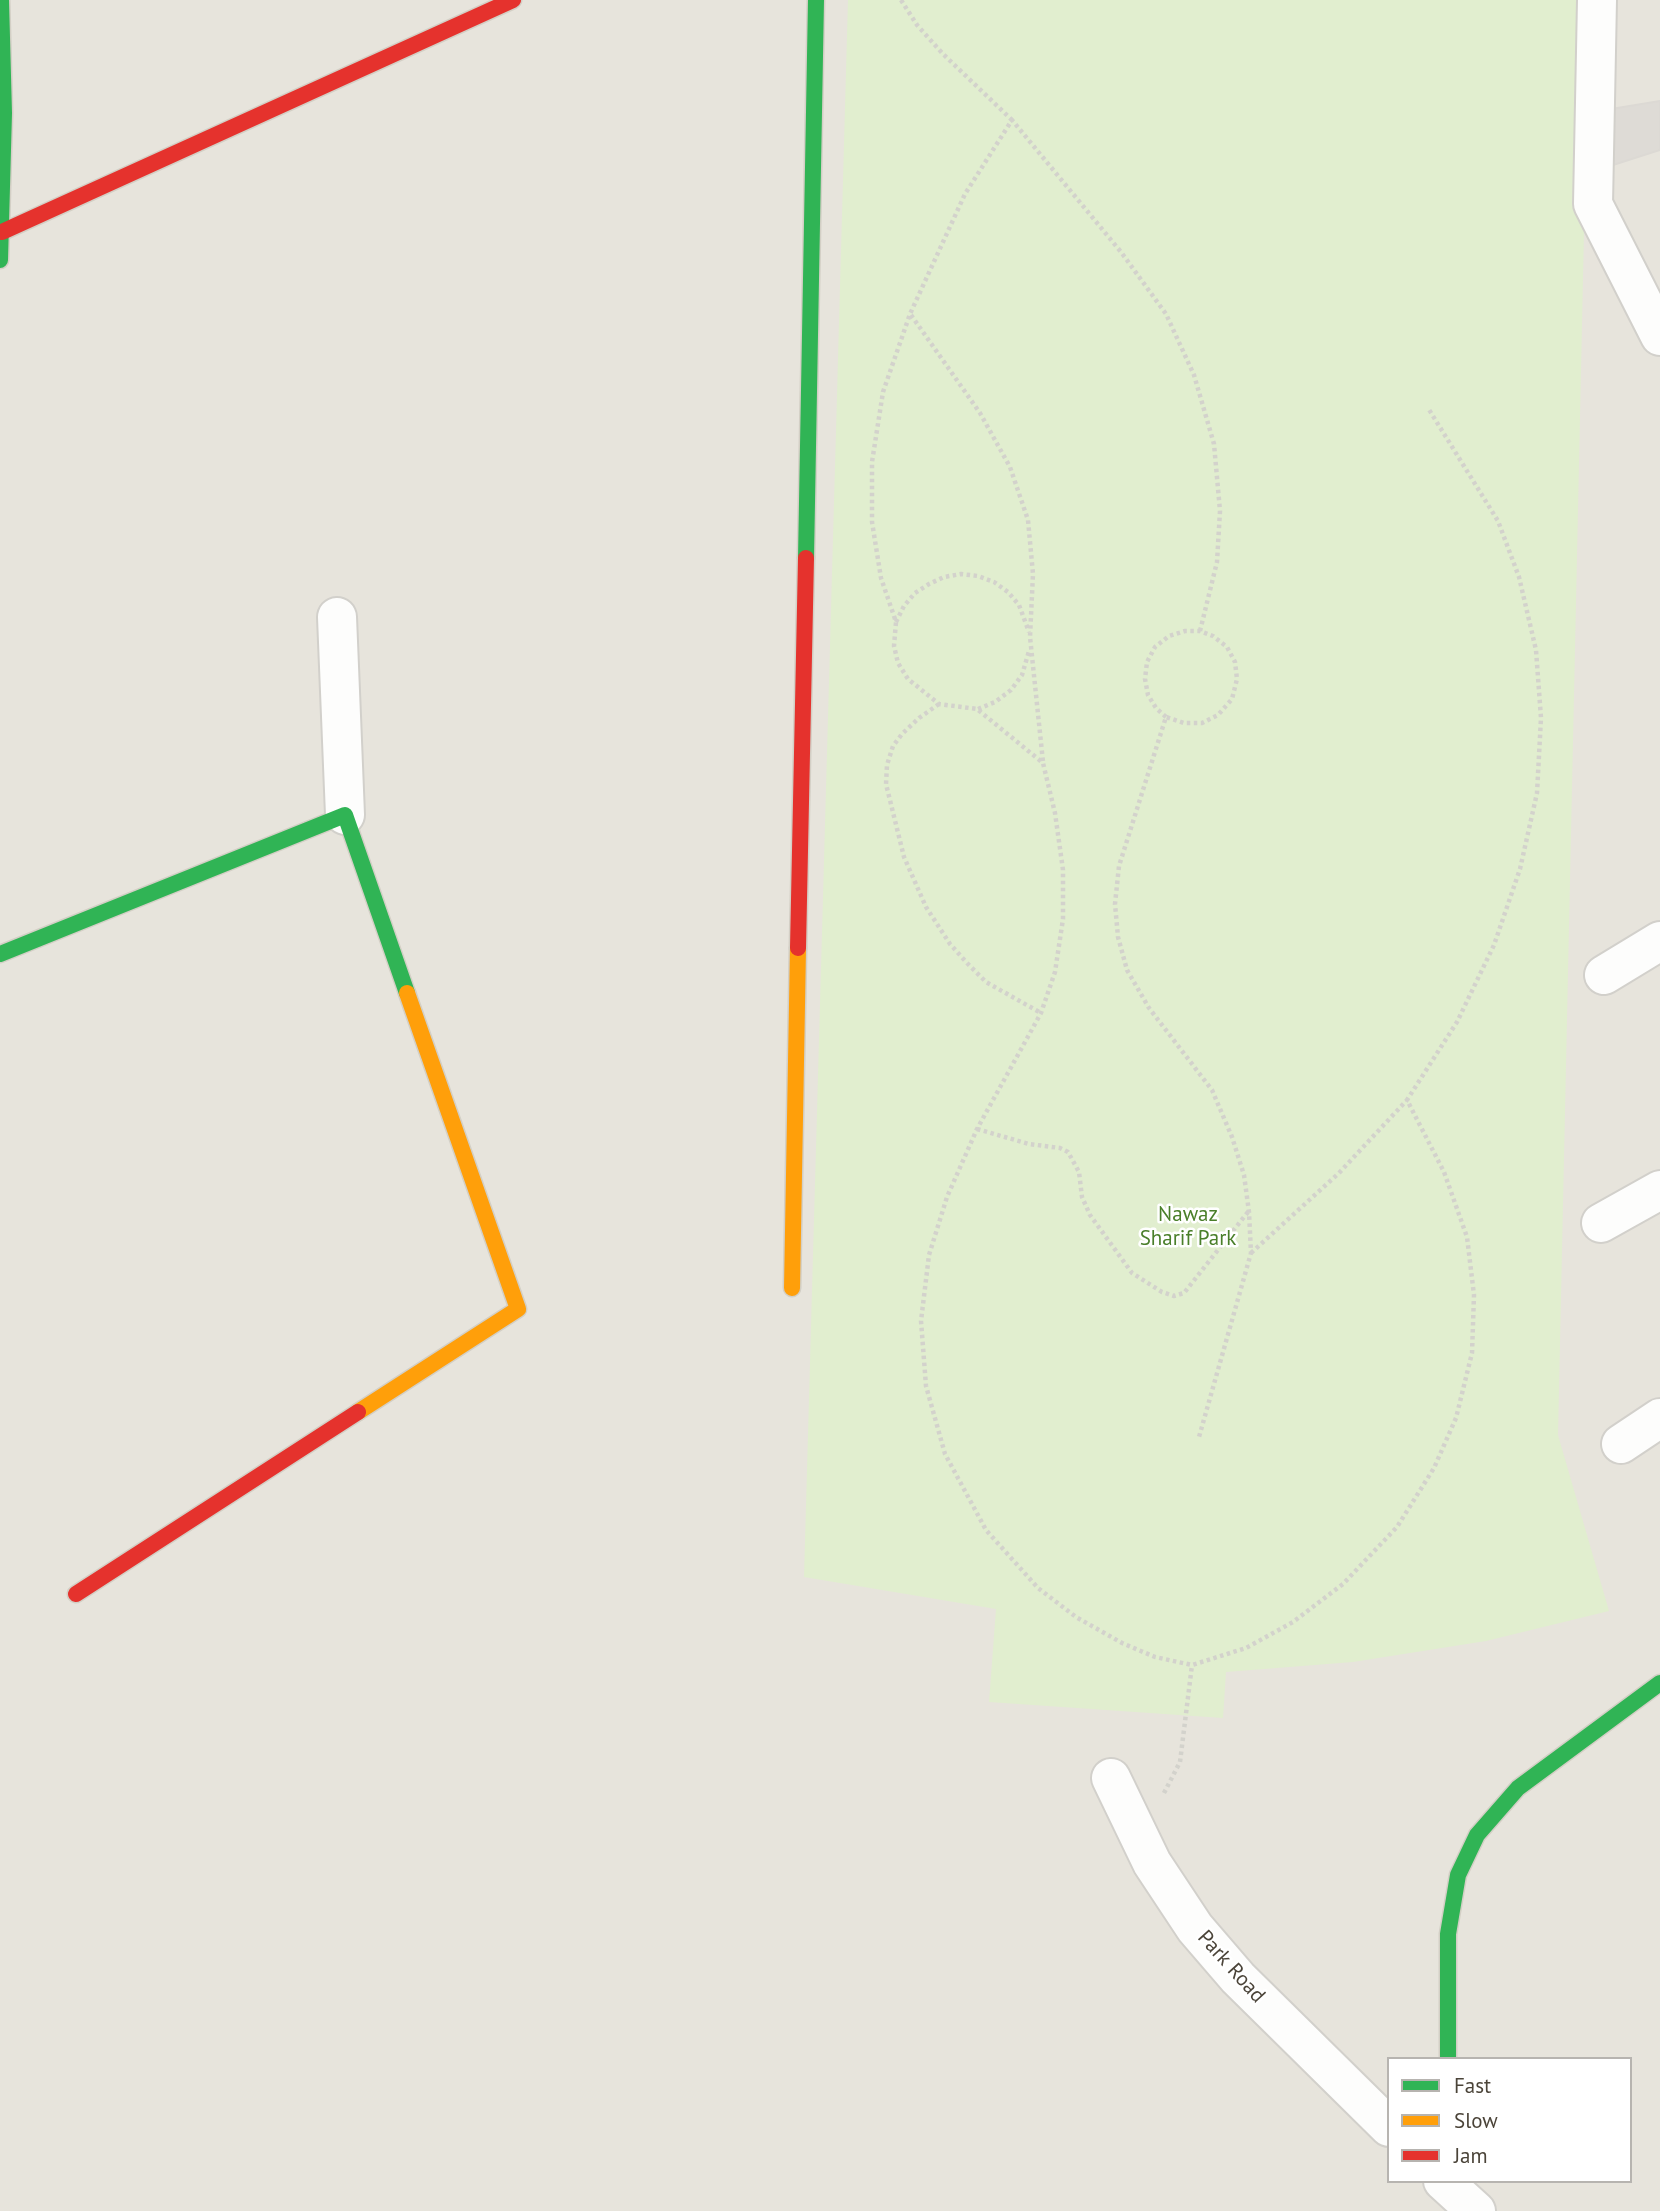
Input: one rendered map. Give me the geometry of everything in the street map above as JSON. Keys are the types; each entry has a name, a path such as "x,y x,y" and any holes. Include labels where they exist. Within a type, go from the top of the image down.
{"street":[{"path":"0,260 1,0"},
{"path":"2,232 513,0"},
{"path":"792,1288 816,0"},
{"path":"1597,0 1593,204 1660,335"},
{"path":"76,1594 518,1309 345,815 337,617"},
{"path":"0,954 345,815"},
{"path":"1604,975 1660,941"},
{"path":"1601,1223 1660,1190"},
{"path":"1621,1444 1660,1418"},
{"path":"1448,2057 1448,1934 1458,1875 1477,1835 1518,1788 1660,1683"},
{"name":"Park Road","path":"1111,1778 1152,1863 1188,1917 1229,1968 1387,2125"}],"path":[{"path":"901,0 917,25 943,54 1012,120 1121,252 1166,314 1195,375 1214,444 1220,511 1217,562 1200,631"},
{"path":"910,314 980,413 1010,467 1028,520 1033,574 1029,656 1022,675 1011,691 995,702 977,709 939,704 908,679 898,663 894,646 896,622 879,566 872,522 872,462 883,391 910,314 965,194 1012,120"},
{"path":"1251,1253 1339,1173 1408,1100 1457,1022 1494,945 1520,869 1537,793 1541,718 1536,650 1519,577 1498,521 1428,408"},
{"path":"896,622 915,593 944,577 961,574 994,582 1008,592 1020,605 1030,637 1043,763 1055,813 1063,870 1063,919 1055,972 1041,1013 977,1129 947,1197 929,1255 922,1321 926,1386 944,1454 986,1530 1038,1588 1076,1617 1122,1643 1155,1657 1192,1665 1246,1648 1293,1622 1343,1584 1396,1527 1434,1468 1457,1418 1472,1353 1474,1295 1467,1237 1444,1172 1408,1100"},
{"path":"1185,631 1200,631 1213,636 1227,648 1235,662 1237,679 1232,699 1218,715 1202,723 1184,723 1166,717 1156,708 1148,695 1144,679 1147,662 1155,647 1169,636 1185,631"},
{"path":"939,704 902,734 893,746 887,765 886,784 904,857 926,907 950,944 986,982 1041,1013"},
{"path":"977,709 1043,763"},
{"path":"1166,717 1119,866 1115,904 1118,937 1127,970 1149,1008 1212,1090 1232,1137 1244,1175 1251,1253 1199,1437"},
{"path":"977,1129 1068,1152 1079,1172 1082,1197 1090,1215 1132,1273 1162,1292 1174,1296 1184,1293 1249,1212"},
{"path":"1133,1825 1168,1789 1180,1762 1192,1665"}],"shaded area":[{"path":"0,0 1660,0 1660,2211 0,2211"}],"green space":[{"name":"Nawaz Sharif Park","path":"848,0 1589,0 1558,1435 1609,1611 1486,1641 1353,1662 1226,1672 1223,1718 989,1702 996,1609 804,1577"}],"building":[{"path":"1660,101 1660,150 1613,165 1605,110"}],"traffic: fast":[{"path":"0,260 4,113 1,0"},
{"path":"806,558 816,0"},
{"path":"0,954 345,815 407,993"},
{"path":"1448,2057 1448,1934 1458,1875 1477,1835 1518,1788 1660,1683"}],"traffic: slow":[{"path":"792,1288 798,948"},
{"path":"358,1412 518,1309 407,993"}],"traffic: jam":[{"path":"2,232 513,0"},
{"path":"798,948 806,558"},
{"path":"76,1594 358,1412"}]}
